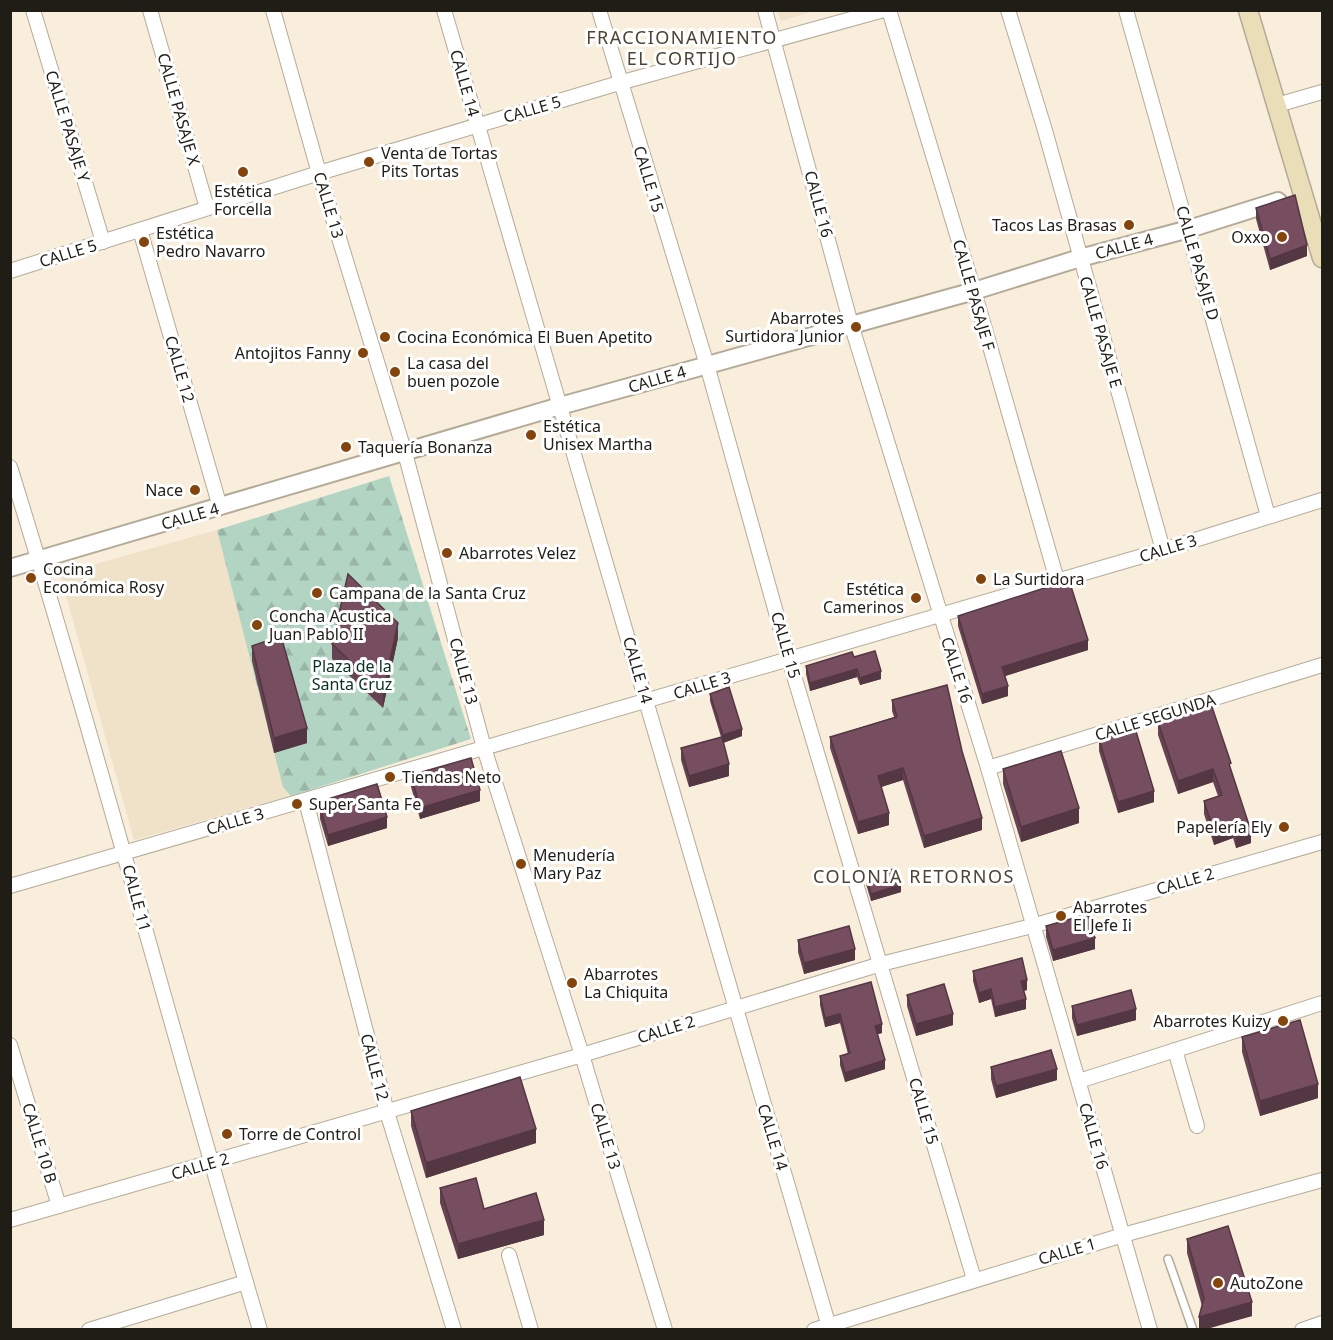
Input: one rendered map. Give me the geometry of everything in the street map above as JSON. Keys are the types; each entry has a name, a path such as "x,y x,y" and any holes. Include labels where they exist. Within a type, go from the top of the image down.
{"main road":[{"path":"1248,10 1303,193 1317,222 1323,258"}],"street":[{"name":"CALLE PASAJE Y","path":"33,10 104,242"},
{"name":"CALLE PASAJE X","path":"150,10 207,208"},
{"name":"CALLE 13","path":"273,10 319,172 405,453 484,748 582,1055 665,1329"},
{"name":"CALLE 14","path":"444,10 829,1327"},
{"name":"CALLE 15","path":"599,10 707,365 789,659 974,1279"},
{"name":"CALLE 16","path":"765,10 851,324 988,768 1150,1329"},
{"name":"CALLE 5","path":"10,271 319,172 620,84 886,10"},
{"name":"CALLE PASAJE F","path":"886,10 974,291 1057,580"},
{"name":"CALLE PASAJE E","path":"1008,10 1044,127 1163,550"},
{"name":"CALLE PASAJE D","path":"1126,10 1268,516"},
{"path":"1277,105 1323,92"},
{"name":"CALLE 4","path":"10,568 560,406 1189,229 1303,193"},
{"name":"CALLE 12","path":"140,230 220,507"},
{"name":"CALLE 11","path":"10,467 124,852 210,1163 260,1329"},
{"name":"CALLE 3","path":"10,886 1163,550 1323,500"},
{"name":"CALLE SEGUNDA","path":"988,768 1323,665"},
{"name":"CALLE 12","path":"306,801 387,1112 454,1329"},
{"name":"CALLE 2","path":"10,1220 582,1055 881,964 1032,926 1323,842"},
{"path":"1078,1081 1323,1003"},
{"name":"CALLE 10 B","path":"10,1045 59,1206"},
{"path":"1175,1050 1197,1126"},
{"name":"CALLE 1","path":"814,1329 829,1327 974,1279 1123,1235 1323,1180"},
{"path":"509,1255 531,1329"},
{"path":"89,1329 246,1282"},
{"path":"1302,1329 1323,1323"}],"lane":[{"path":"1168,1259 1192,1329"}],"shaded area":[{"path":"777,10 814,11 781,21"},
{"path":"217,530 291,796 134,840 60,574"}],"green space":[{"name":"Plaza de la Santa Cruz","path":"389,476 471,739 291,796 283,787 217,530"}],"building":[{"name":"Oxxo","path":"1295,195 1307,245 1270,259 1256,208"},
{"path":"348,574 398,623 383,693 332,644"},
{"path":"1069,580 1088,640 1002,667 1008,686 982,694 958,616"},
{"path":"281,636 307,728 274,738 252,646"},
{"path":"875,651 881,671 860,678 857,669 810,683 806,666 852,652 854,657"},
{"path":"947,685 962,751 982,818 924,836 903,768 878,776 889,813 858,822 830,737 897,717 892,700"},
{"path":"729,687 742,729 723,735 710,694"},
{"path":"1211,704 1251,831 1236,836 1233,826 1214,832 1204,801 1222,795 1213,769 1178,781 1158,722"},
{"path":"1135,728 1154,791 1118,802 1099,739"},
{"path":"722,737 729,764 689,776 681,748"},
{"path":"1061,751 1079,808 1021,827 1003,769"},
{"path":"471,758 480,790 420,808 411,775"},
{"path":"377,784 387,817 328,835 320,807 325,800"},
{"path":"897,868 901,885 871,894 866,877"},
{"path":"1088,914 1095,938 1053,950 1046,926"},
{"path":"849,926 855,949 804,963 798,940"},
{"path":"1022,958 1027,980 1021,981 1026,999 995,1007 991,989 979,993 973,971"},
{"path":"871,982 882,1024 875,1026 885,1060 845,1073 840,1056 850,1053 840,1014 825,1018 820,996"},
{"path":"944,984 953,1014 916,1024 907,995"},
{"path":"1131,990 1136,1009 1077,1025 1072,1006"},
{"path":"1300,1020 1318,1084 1260,1101 1242,1037"},
{"path":"1051,1050 1057,1069 996,1086 991,1067"},
{"path":"520,1077 536,1129 426,1163 411,1111"},
{"path":"476,1178 484,1209 536,1193 544,1220 458,1244 440,1188"},
{"name":"AutoZone","path":"1228,1226 1252,1302 1199,1317 1204,1298 1187,1239"}],"place":[{"name":"Venta de Tortas Pits Tortas","path":"369,162"},
{"name":"Estética Forcella","path":"243,172"},
{"name":"Tacos Las Brasas","path":"1129,225"},
{"name":"Oxxo","path":"1282,237"},
{"name":"Estética Pedro Navarro","path":"144,242"},
{"name":"Abarrotes Surtidora Junior","path":"856,327"},
{"name":"Cocina Económica El Buen Apetito","path":"385,337"},
{"name":"Antojitos Fanny","path":"363,353"},
{"name":"La casa del buen pozole","path":"395,372"},
{"name":"Estética Unisex Martha","path":"531,435"},
{"name":"Taquería Bonanza","path":"346,447"},
{"name":"Nace","path":"195,490"},
{"name":"Abarrotes Velez","path":"447,553"},
{"name":"Cocina Económica Rosy","path":"31,578"},
{"name":"La Surtidora","path":"981,579"},
{"name":"Campana de la Santa Cruz","path":"317,593"},
{"name":"Estética Camerinos","path":"916,598"},
{"name":"Concha Acustica Juan Pablo II","path":"257,625"},
{"name":"Tiendas Neto","path":"390,777"},
{"name":"Super Santa Fe","path":"297,804"},
{"name":"Papelería Ely","path":"1284,827"},
{"name":"Menudería Mary Paz","path":"521,864"},
{"name":"Abarrotes El Jefe Ii","path":"1061,916"},
{"name":"Abarrotes La Chiquita","path":"572,983"},
{"name":"Abarrotes Kuizy","path":"1283,1021"},
{"name":"Torre de Control","path":"227,1134"},
{"name":"AutoZone","path":"1218,1283"}],"district":[{"name":"FRACCIONAMIENTO EL CORTIJO","path":"682,47"},
{"name":"COLONIA RETORNOS","path":"914,876"}]}
